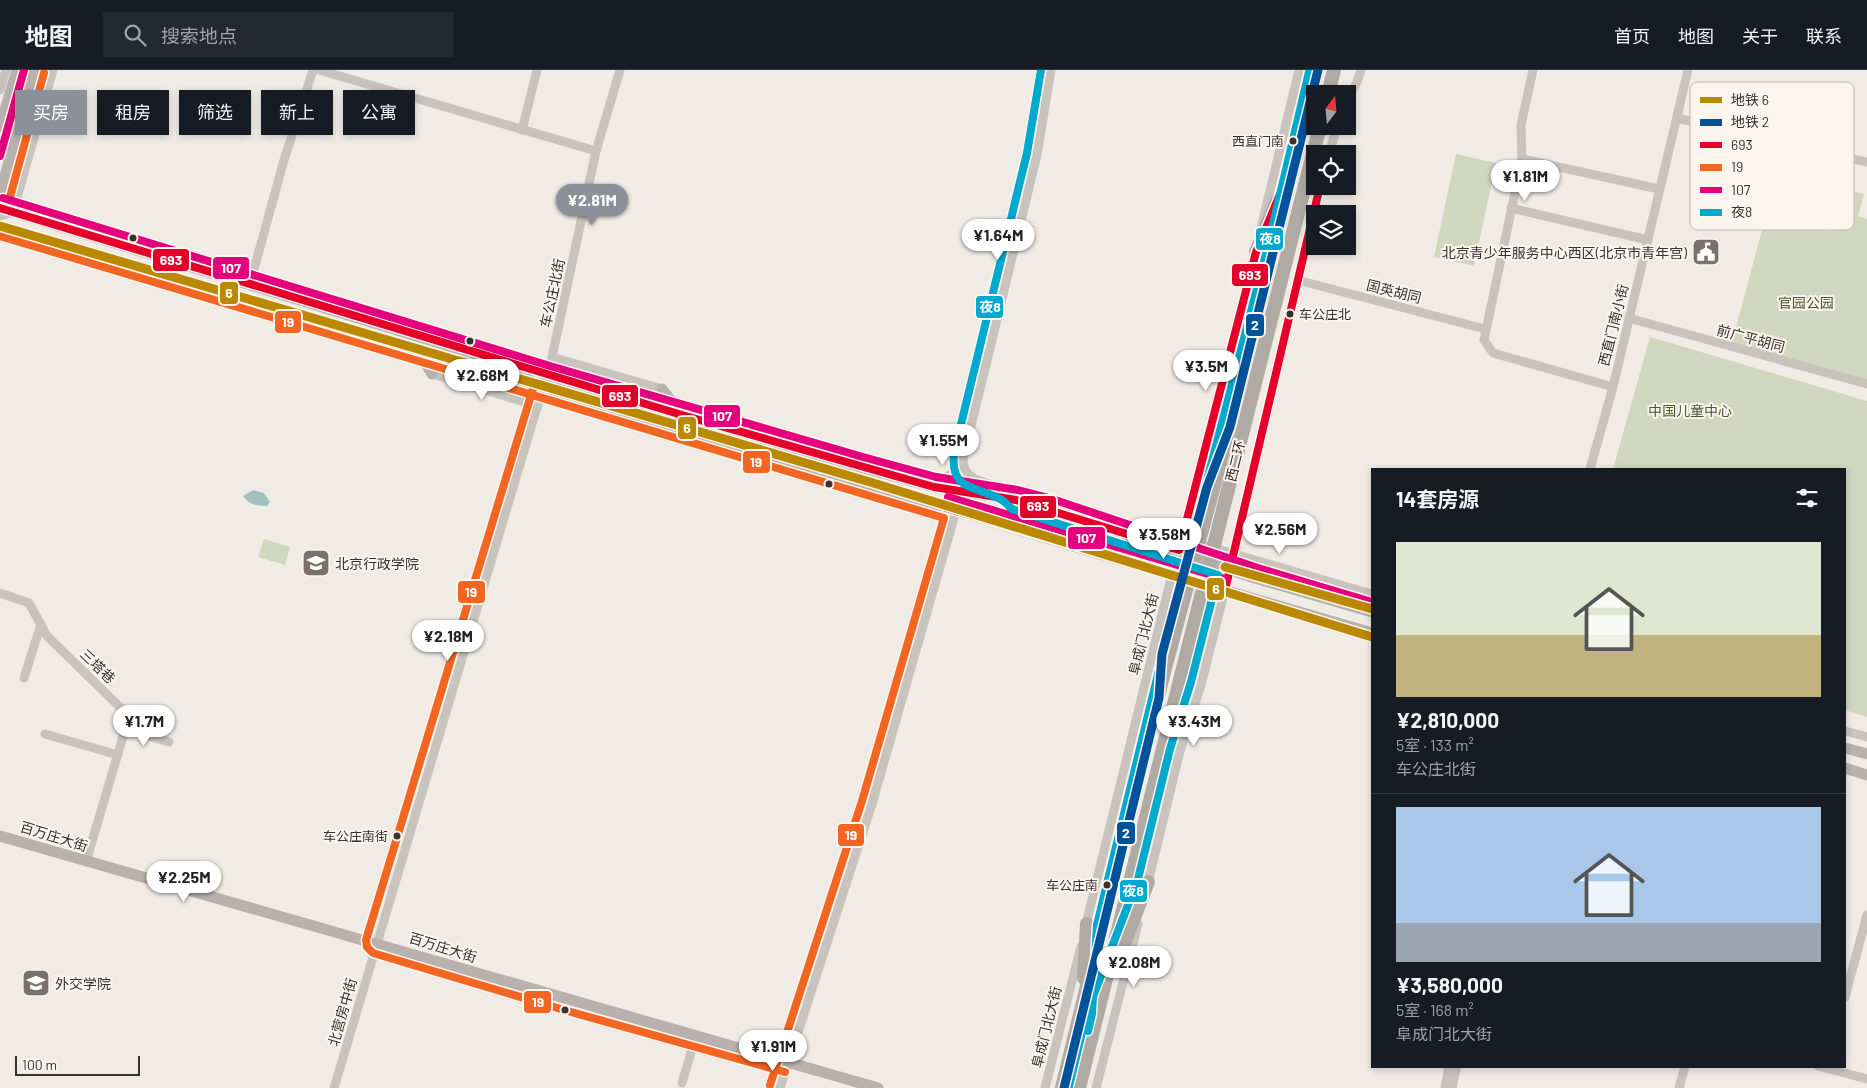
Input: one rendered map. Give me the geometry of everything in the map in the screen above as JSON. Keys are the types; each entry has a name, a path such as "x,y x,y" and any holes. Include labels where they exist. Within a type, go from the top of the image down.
{"highway":[{"name":"西二环","path":"1062,1088 1082,1013 1164,672 1220,463 1317,70"},
{"path":"1330,85 1334,70"},
{"name":"西二环","path":"1079,1088 1318,135"},
{"path":"1256,252 1294,161"},
{"path":"1096,1016 1148,882"},
{"path":"1082,1013 1086,924"}],"main road":[{"path":"0,127 16,70"},
{"path":"0,194 34,70"},
{"path":"0,208 682,416 934,486 1016,500 1180,545 1230,568 1371,612"},
{"path":"0,226 543,389 1371,633"},
{"path":"419,352 432,374"},
{"path":"662,389 682,416"},
{"path":"1846,748 1867,754"},
{"path":"1846,768 1867,775"},
{"name":"百万庄大街","path":"0,836 878,1088"}],"street":[{"path":"0,90 6,70"},
{"path":"0,216 13,212 53,70"},
{"path":"250,284 284,160 313,70"},
{"path":"319,70 596,151"},
{"path":"522,130 537,70"},
{"name":"车公庄北街","path":"543,389 552,357 596,151 620,70"},
{"path":"1016,500 1008,492 967,475 963,467 964,455 1037,156 1051,70"},
{"name":"阜成门北大街","path":"1045,1088 1172,575 1256,252 1299,70"},
{"path":"1356,85 1361,70"},
{"path":"1533,70 1522,124 1522,159 1484,328 1484,340 1493,353 1613,386"},
{"name":"西直门南小街","path":"1590,468 1613,386 1688,70"},
{"path":"1677,118 1690,121"},
{"path":"1522,159 1659,189"},
{"path":"1854,159 1867,162"},
{"path":"1096,1088 1180,750 1201,685 1225,590 1318,195"},
{"path":"1511,208 1648,240"},
{"name":"国英胡同","path":"1297,280 1484,328"},
{"name":"前广平胡同","path":"1628,318 1867,384"},
{"path":"552,357 662,389"},
{"path":"432,374 538,406"},
{"path":"376,943 543,389"},
{"path":"934,486 957,469 964,455"},
{"path":"780,1088 872,804 956,511"},
{"path":"1180,545 1233,554 1371,594"},
{"name":"三塔巷","path":"0,593 29,603 48,636 129,716 86,862"},
{"path":"24,678 41,624"},
{"path":"125,729 169,742"},
{"path":"1846,731 1867,737"},
{"path":"45,734 118,755"},
{"path":"1846,993 1867,915"},
{"name":"北营房中街","path":"334,1088 376,943"},
{"path":"682,1083 696,1036"},
{"path":"1445,1088 1449,1068"},
{"path":"1452,1088 1457,1068"},
{"path":"1679,1088 1684,1068"},
{"path":"1827,1068 1867,1079"}],"green space":[{"path":"1456,154 1496,163 1474,266 1434,257"},
{"name":"官园公园","path":"1854,191 1864,194 1858,216 1867,219 1867,383 1731,346 1762,230 1854,230"},
{"name":"中国儿童中心","path":"1650,337 1867,401 1867,717 1846,710 1846,468 1613,468"},
{"path":"264,539 290,547 285,565 258,557"}],"water":[{"path":"253,490 264,493 270,502 267,506 248,502 243,496"}],"metro line":[{"name":"2","path":"1064,1088 1159,698 1162,654 1207,487 1230,427 1318,70"},
{"name":"6","path":"0,226 870,482 1371,637"},
{"name":"6","path":"1225,567 1371,609"}],"transit line":[{"name":"107","path":"0,156 24,70"},
{"name":"夜8","path":"1041,70 1027,153 954,453 956,474 960,481 966,485 1002,500 1012,509 1218,575 1191,682 1170,749 1138,879 1087,1012 1069,1086"},
{"name":"693","path":"0,208 682,415 934,487 1016,500 1179,550 1256,252 1294,161 1317,70"},
{"name":"夜8","path":"1088,1031 1092,1014 1097,925 1178,592 1266,254 1309,72"},
{"name":"19","path":"10,197 44,73"},
{"name":"693","path":"946,508 1225,590 1318,195"},
{"name":"107","path":"3,198 550,366 863,457 936,477 1018,490 1049,498 1258,568 1371,602"},
{"name":"19","path":"0,236 944,518 862,801 770,1085"},
{"name":"19","path":"535,382 366,940 367,947 373,953 564,1010 785,1072"},
{"name":"107","path":"948,497 1225,579"}],"place":[{"name":"西直门南","path":"1293,141"},
{"name":"北京青少年服务中心西区(北京市青年宫)","path":"1706,252"},
{"name":"车公庄北","path":"1290,314"},
{"name":"北京行政学院","path":"316,563"},
{"name":"车公庄南街","path":"397,836"},
{"name":"车公庄南","path":"1107,885"},
{"name":"外交学院","path":"36,983"}]}
